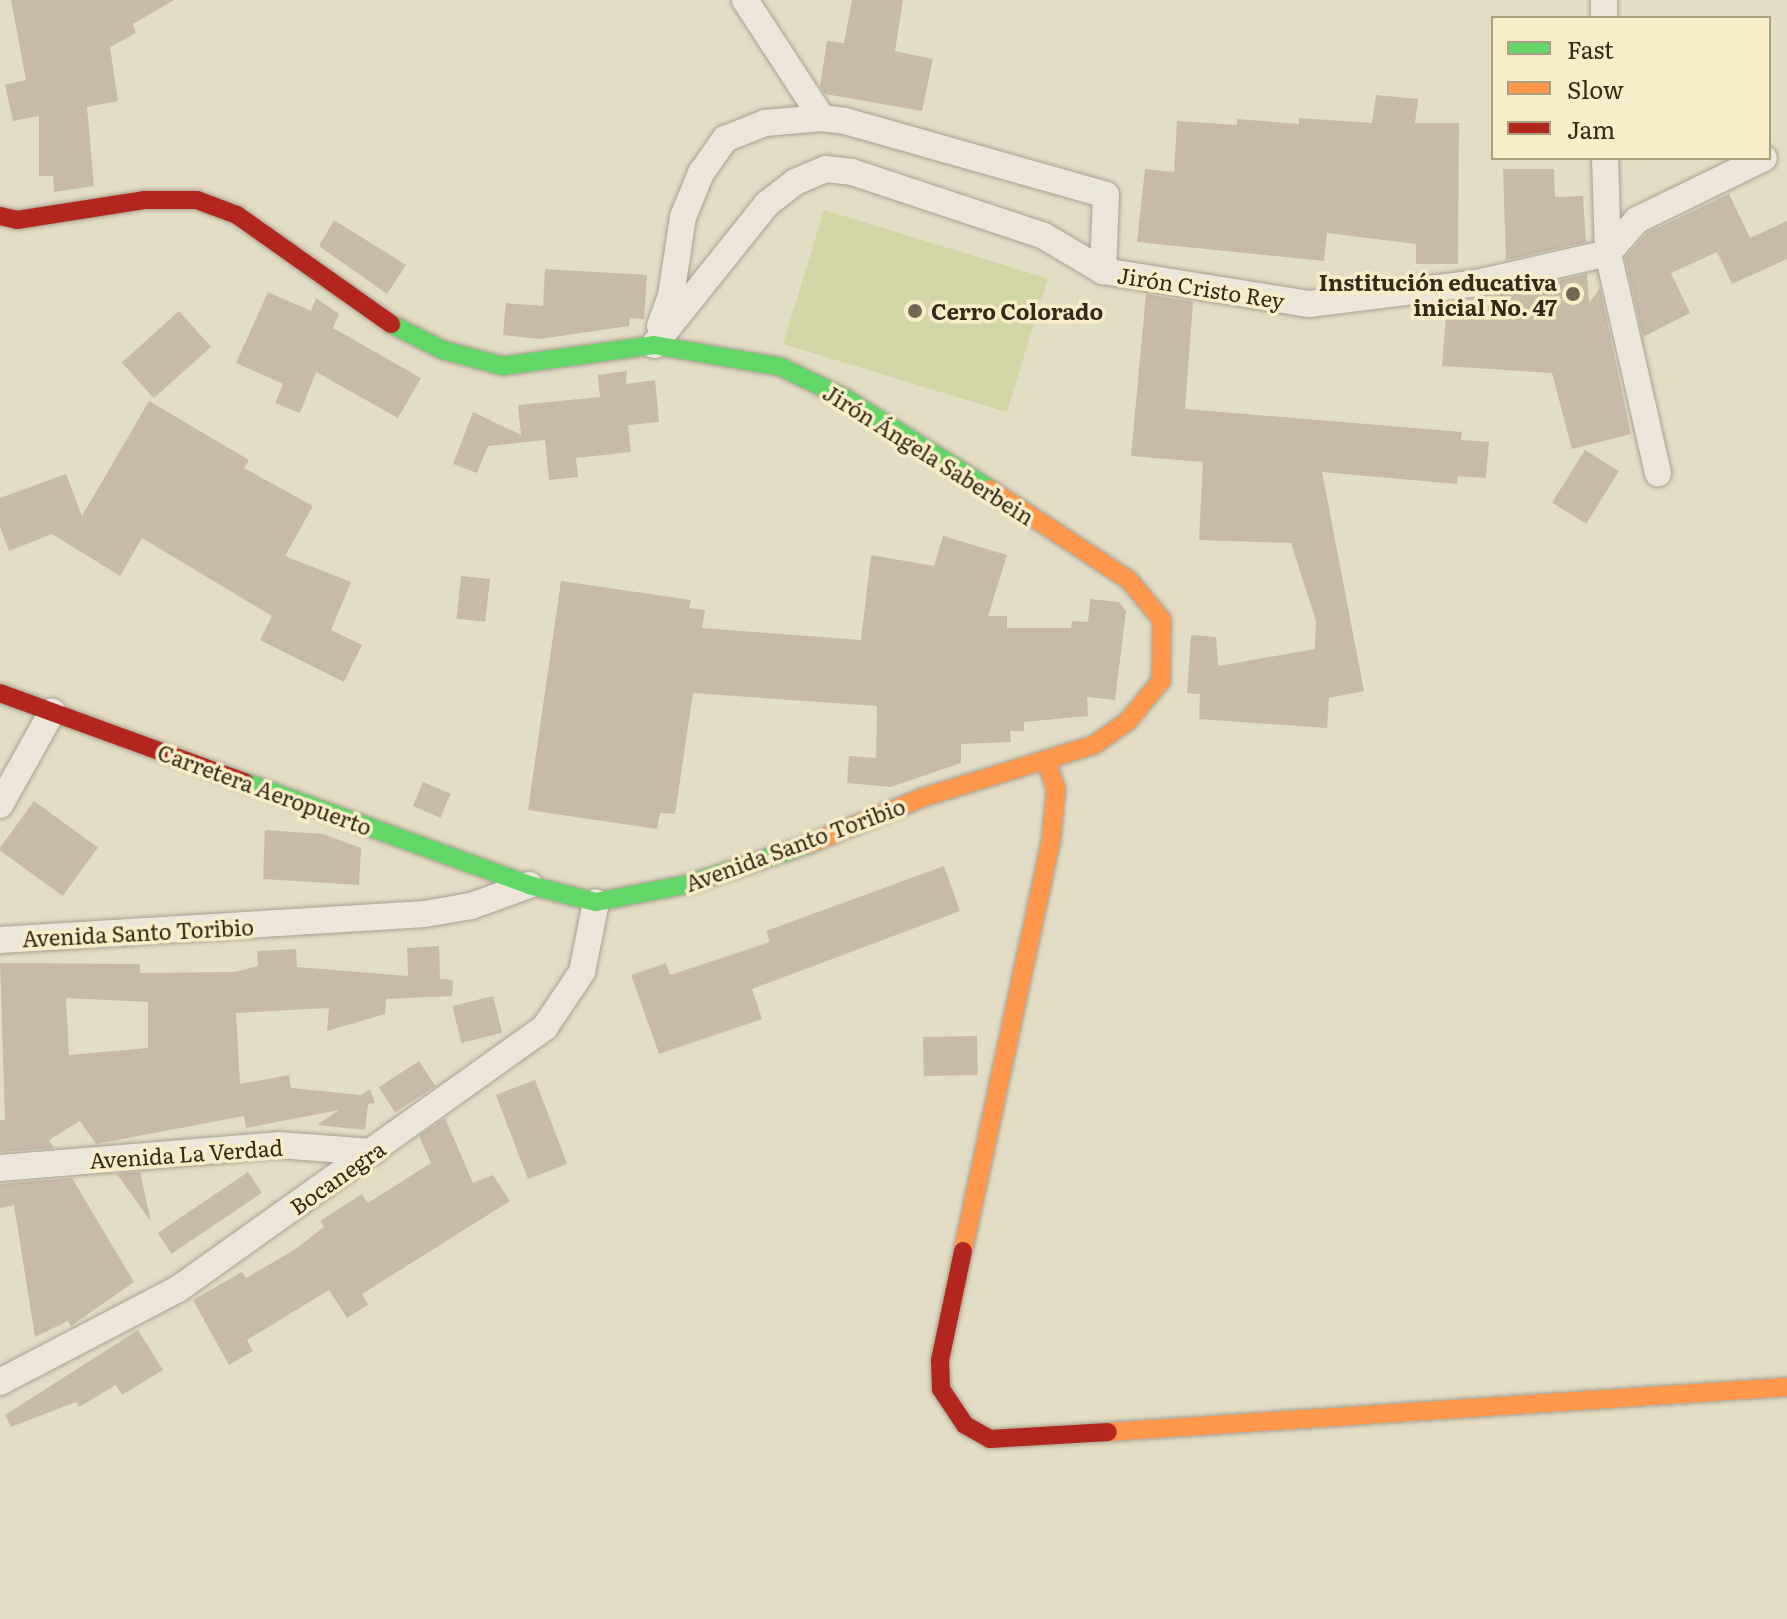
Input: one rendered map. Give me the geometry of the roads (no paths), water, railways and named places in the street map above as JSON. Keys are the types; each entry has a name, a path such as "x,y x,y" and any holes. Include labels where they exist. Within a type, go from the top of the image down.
{"main road":[{"name":"Jirón Ángela Saberbein","path":"0,216 17,220 145,200 197,200 237,215 393,325 443,350 503,366 654,345 781,367 845,398 1129,580"},
{"name":"Avenida Santo Toribio","path":"529,885 596,902 689,884 817,841 924,797 1047,763 1105,737 1128,721 1161,681 1162,620 1129,580"},
{"name":"Carretera Aeropuerto","path":"0,693 529,885"},
{"path":"1047,763 1056,789 1051,842 940,1360 941,1389 965,1425 990,1439 1004,1439 1787,1387"}],"street":[{"path":"745,0 822,118"},
{"path":"654,345 671,296 683,217 701,173 725,139 765,123 822,118 1106,195 1103,271"},
{"path":"1605,160 1608,253 1658,473"},
{"path":"1608,253 1637,220 1760,160"},
{"name":"Jirón Cristo Rey","path":"654,345 767,204 795,182 825,169 852,172 1044,236 1103,271 1309,304 1477,283 1608,253"},
{"path":"0,805 52,712"},
{"name":"Avenida Santo Toribio","path":"0,940 425,914 471,906 529,885"},
{"name":"Bocanegra","path":"0,1382 178,1289 545,1027 582,972 596,902"},
{"name":"Avenida La Verdad","path":"0,1168 278,1145 373,1152"}],"place":[{"name":"Institución educativa inicial No. 47","path":"1573,294"},
{"name":"Cerro Colorado","path":"915,311"}]}
